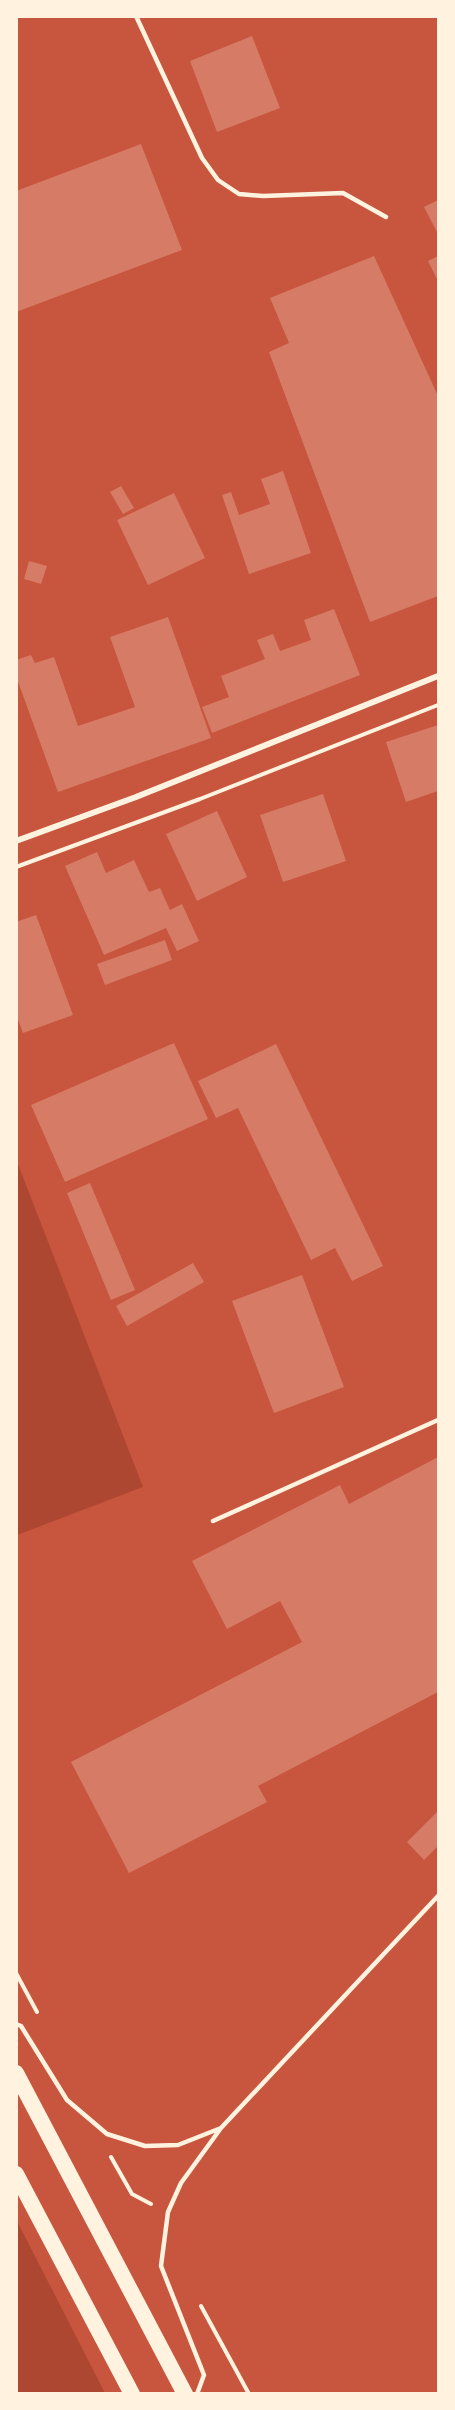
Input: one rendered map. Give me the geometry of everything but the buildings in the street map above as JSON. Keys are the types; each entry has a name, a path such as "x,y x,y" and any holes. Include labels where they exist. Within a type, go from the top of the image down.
{"highway":[{"path":"16,2073 185,2394"},
{"path":"16,2174 132,2394"}],"street":[{"path":"16,841 136,797 438,676"}],"lane":[{"path":"136,16 202,158 218,180 239,194 263,196 343,193 386,216"},
{"path":"213,1521 438,1420"},
{"path":"197,2394 204,2375 161,2266 168,2212 181,2183 221,2128 438,1896"},
{"path":"16,2024 21,2026 67,2100 107,2134 145,2146 178,2145 221,2128"}],"path":[{"path":"16,867 190,803 438,705"},
{"path":"16,1973 41,2021"},
{"path":"107,2134 109,2153 132,2194 168,2212"},
{"path":"199,2302 249,2394"}],"shaded area":[{"path":"16,1159 143,1487 17,1535 16,1535"},
{"path":"16,2219 105,2393 17,2393"}]}
